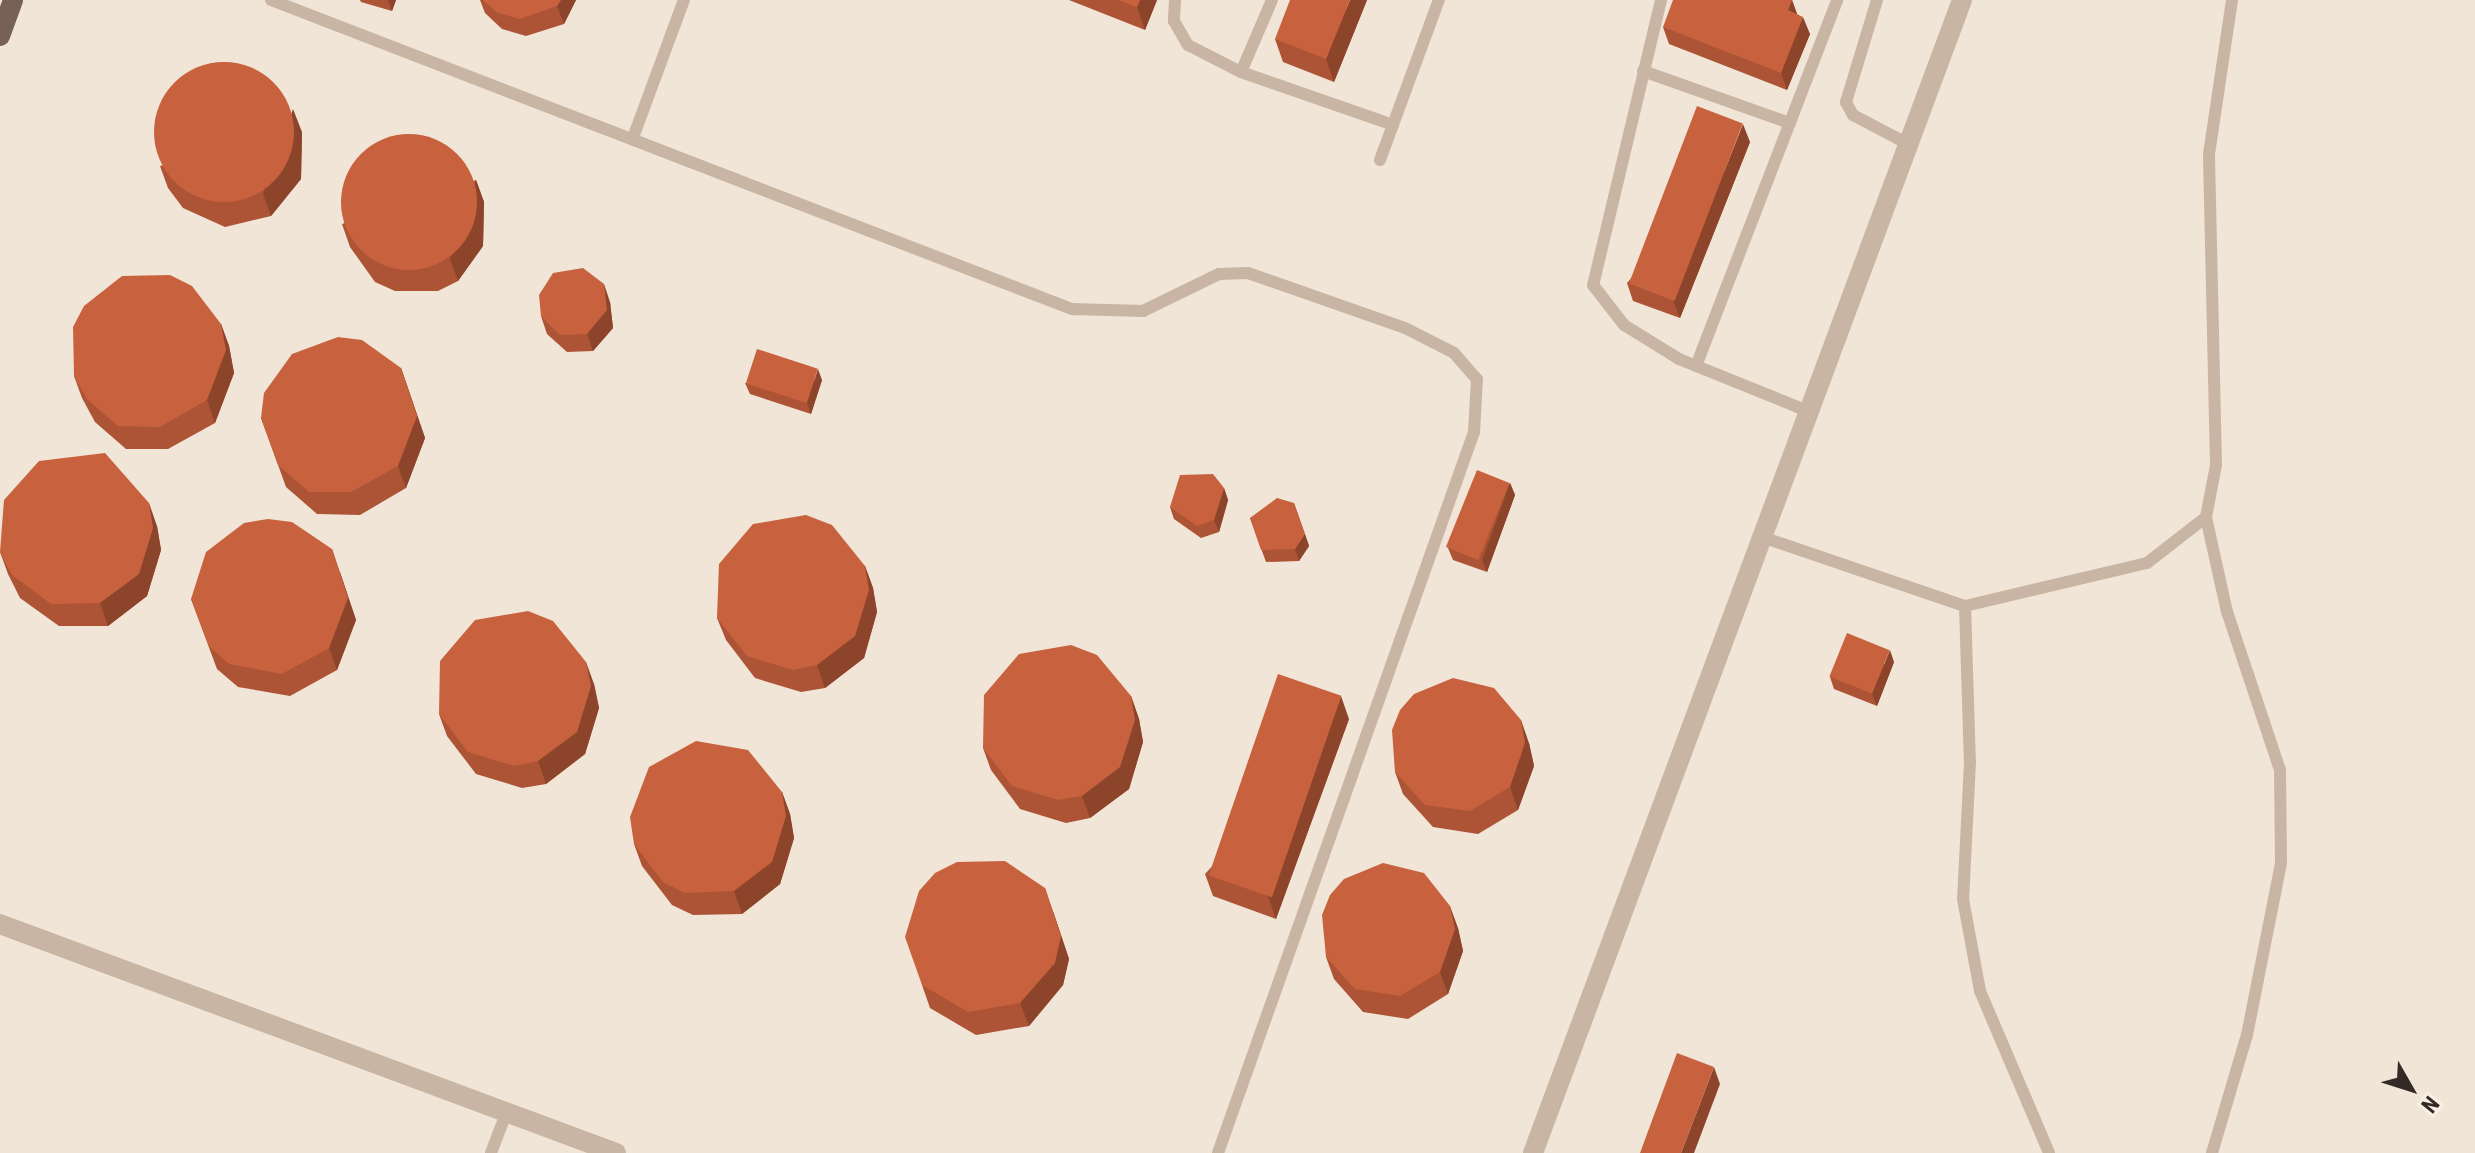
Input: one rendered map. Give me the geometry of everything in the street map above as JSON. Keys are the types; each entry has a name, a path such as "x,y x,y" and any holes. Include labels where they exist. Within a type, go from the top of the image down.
{"main road":[{"path":"0,36 13,0"}],"street":[{"path":"1533,1153 1962,0"},
{"path":"0,924 616,1153"}],"lane":[{"path":"271,0 634,135 1072,309 1143,311 1219,274 1248,273 1405,328 1454,353 1477,379 1474,432 1218,1153"},
{"path":"634,135 684,0"},
{"path":"1175,0 1174,21 1188,45 1241,72 1393,125"},
{"path":"1241,72 1272,0"},
{"path":"1380,160 1439,0"},
{"path":"1661,0 1593,285 1624,325 1696,366 1810,412"},
{"path":"1696,366 1837,0"},
{"path":"1877,0 1846,102 1853,115 1908,144"},
{"path":"2212,1153 2247,1035 2281,863 2280,770 2227,612 2206,517 2216,465 2209,154 2232,0"},
{"path":"1643,71 1790,123"},
{"path":"1762,537 1965,606 2147,563 2206,517"},
{"path":"1965,606 1970,762 1963,899 1980,991 2049,1153"},
{"path":"491,1153 507,1111"}],"building":[{"path":"483,0 561,0 557,6 520,19 496,12"},
{"path":"1118,0 1140,0 1137,7"},
{"path":"1290,0 1350,0 1326,59 1275,39"},
{"path":"1673,0 1792,0 1788,10 1803,17 1781,73 1663,27"},
{"path":"224,62 251,67 274,82 289,105 294,132 289,159 274,182 251,197 224,202 197,197 174,182 159,159 154,132 159,105 174,82 197,67"},
{"path":"1697,106 1743,124 1675,301 1629,283"},
{"path":"409,134 435,139 457,154 472,176 477,202 472,228 457,250 435,265 409,270 383,265 361,250 346,228 341,202 346,176 361,154 383,139"},
{"path":"583,268 604,284 607,310 587,334 560,335 541,316 539,295 553,273"},
{"path":"170,275 192,286 221,324 226,350 207,400 160,427 118,426 87,399 74,376 73,327 84,306 122,276"},
{"path":"338,337 362,340 401,368 417,416 398,466 351,492 309,492 278,465 261,418 264,393 292,354"},
{"path":"757,349 818,369 807,403 746,383"},
{"path":"105,453 149,503 153,528 139,574 100,603 51,604 12,575 0,552 4,500 39,461"},
{"path":"1477,470 1509,483 1478,560 1446,547"},
{"path":"1213,474 1224,488 1214,520 1197,526 1170,507 1180,475"},
{"path":"1277,498 1294,503 1305,534 1295,549 1261,550 1250,518"},
{"path":"806,515 832,525 865,566 869,590 855,636 817,665 793,670 747,656 717,618 719,564 753,524"},
{"path":"268,519 292,522 332,549 348,598 329,648 282,674 229,664 209,646 191,599 206,552 244,523"},
{"path":"528,611 553,621 586,662 591,686 577,732 538,761 514,766 468,752 439,714 440,661 475,620"},
{"path":"1847,633 1890,650 1872,694 1829,677"},
{"path":"1071,645 1097,655 1131,696 1135,720 1120,767 1082,796 1058,800 1012,786 983,748 984,695 1019,654"},
{"path":"1278,674 1341,696 1272,897 1209,875"},
{"path":"1453,678 1494,688 1521,720 1525,743 1510,787 1470,811 1425,805 1395,772 1392,730 1400,710 1414,694"},
{"path":"696,741 748,750 782,792 786,816 772,862 734,891 685,893 663,882 634,844 630,817 649,767"},
{"path":"1005,861 1045,888 1061,936 1055,963 1020,1003 968,1012 922,985 905,937 919,891 935,873 957,862"},
{"path":"1383,863 1424,873 1450,906 1455,929 1440,972 1400,996 1355,989 1326,957 1322,915 1330,895 1344,879"},
{"path":"1677,1053 1714,1067 1681,1153 1640,1153"}]}
